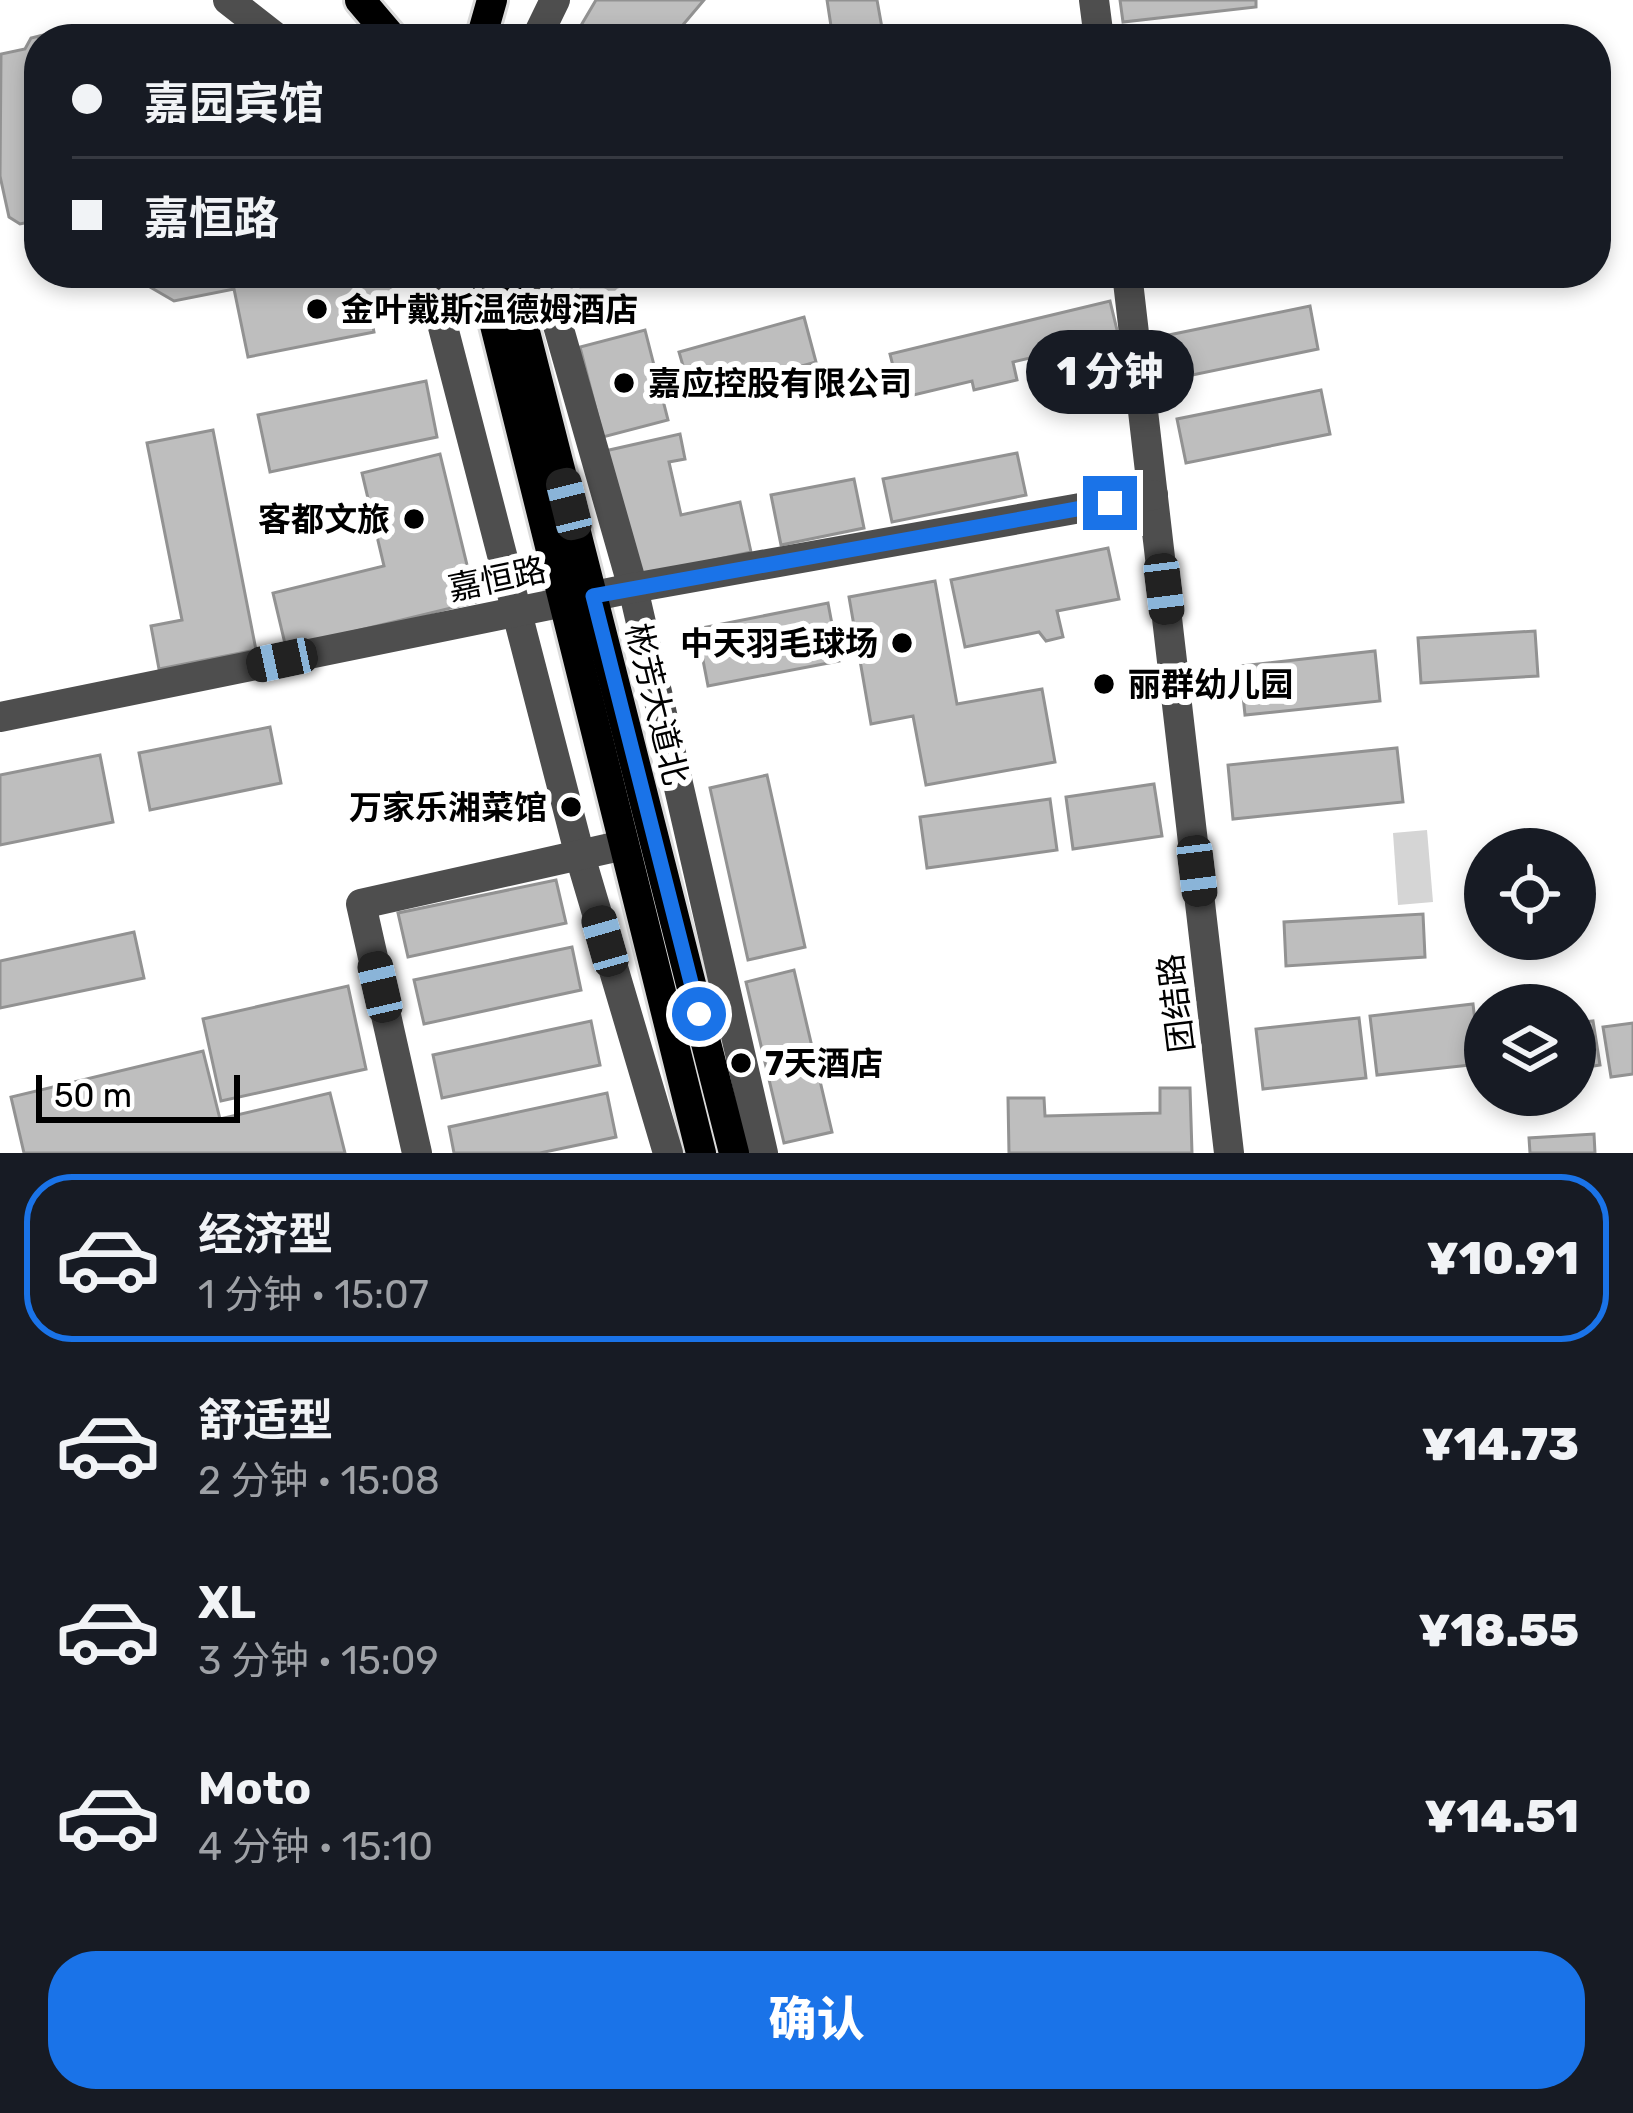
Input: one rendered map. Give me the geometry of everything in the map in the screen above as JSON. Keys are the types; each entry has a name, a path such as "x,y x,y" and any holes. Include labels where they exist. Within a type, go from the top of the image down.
{"main road":[{"path":"360,0 380,24"},
{"name":"彬芳大道北","path":"486,288 734,1153"},
{"name":"彬芳大道北","path":"513,288 624,845 700,1153"}],"street":[{"path":"228,0 259,24"},
{"path":"433,288 580,856 668,1153"},
{"path":"547,288 633,588 764,1153"},
{"name":"团结路","path":"1128,288 1229,1153"},
{"name":"嘉恒路","path":"0,717 633,588 1153,495"},
{"path":"417,1153 362,904 624,845"}],"shaded area":[{"path":"1427,830 1433,902 1398,905 1393,833"}],"building":[{"path":"596,0 704,0 684,24 582,24"},
{"path":"827,0 877,0 881,24 831,24"},
{"path":"1120,0 1256,0 1256,7 1123,22"},
{"path":"24,49 24,223 20,224 9,217 0,176 1,54"},
{"name":"金叶戴斯温德姆酒店","path":"152,288 392,288 398,317 372,322 374,332 248,357 234,289 174,301"},
{"path":"570,288 620,288 624,307 577,318"},
{"path":"1110,301 1124,359 1095,366 1090,344 1013,362 1017,380 974,390 972,381 901,398 890,354"},
{"path":"1310,306 1318,349 1173,379 1164,336"},
{"path":"804,317 816,362 692,397 679,352"},
{"name":"嘉应控股有限公司","path":"645,330 668,420 603,437 580,347"},
{"path":"426,381 437,437 270,472 258,415"},
{"path":"1321,390 1330,434 1186,463 1177,419"},
{"path":"213,430 256,650 159,669 151,626 182,620 147,443"},
{"path":"680,434 685,459 669,462 681,515 740,502 751,552 632,578 605,451"},
{"path":"1017,453 1026,495 892,522 883,479"},
{"name":"客都文旅","path":"440,454 476,602 286,648 273,593 384,566 362,473"},
{"path":"854,479 864,528 781,545 771,495"},
{"path":"1108,548 1119,599 1057,611 1063,637 1046,641 1039,632 965,647 951,580"},
{"name":"中天羽毛球场","path":"935,581 957,704 1042,689 1055,762 926,785 913,716 871,724 849,597"},
{"path":"828,603 839,661 708,686 697,629"},
{"path":"1535,631 1538,676 1421,683 1418,638"},
{"path":"1375,651 1380,701 1245,715 1240,666"},
{"path":"270,727 281,783 150,810 139,753"},
{"path":"1397,748 1403,802 1233,819 1228,765"},
{"path":"100,755 113,822 0,845 0,775"},
{"path":"767,775 805,947 748,960 710,788"},
{"path":"1154,784 1162,836 1073,849 1066,797"},
{"path":"1050,799 1057,850 927,868 920,817"},
{"path":"556,880 566,923 408,957 398,913"},
{"path":"1423,914 1425,957 1286,966 1284,922"},
{"path":"134,932 144,978 0,1008 0,961"},
{"path":"572,947 581,990 424,1024 414,980"},
{"path":"794,970 832,1132 784,1143 746,982"},
{"path":"348,986 366,1069 221,1101 203,1019"},
{"path":"1464,1005 1464,1066 1377,1075 1370,1016"},
{"path":"1359,1018 1366,1078 1263,1089 1256,1029"},
{"path":"591,1021 600,1065 442,1098 433,1055"},
{"path":"1633,1023 1633,1074 1611,1077 1603,1027"},
{"path":"203,1051 220,1119 330,1093 345,1153 24,1153 11,1097"},
{"path":"1160,1088 1190,1088 1192,1153 1009,1153 1008,1098 1044,1098 1045,1116 1160,1113"},
{"path":"607,1093 616,1137 540,1153 454,1153 449,1127"},
{"path":"1594,1134 1595,1153 1530,1153 1529,1138"}],"place":[{"name":"金叶戴斯温德姆酒店","path":"317,309"},
{"name":"嘉应控股有限公司","path":"624,383"},
{"name":"客都文旅","path":"414,519"},
{"name":"中天羽毛球场","path":"902,643"},
{"name":"丽群幼儿园","path":"1104,684"},
{"name":"万家乐湘菜馆","path":"571,807"},
{"name":"7天酒店","path":"741,1063"}],"route":[{"path":"699,1014 593,596 1110,503"}]}
